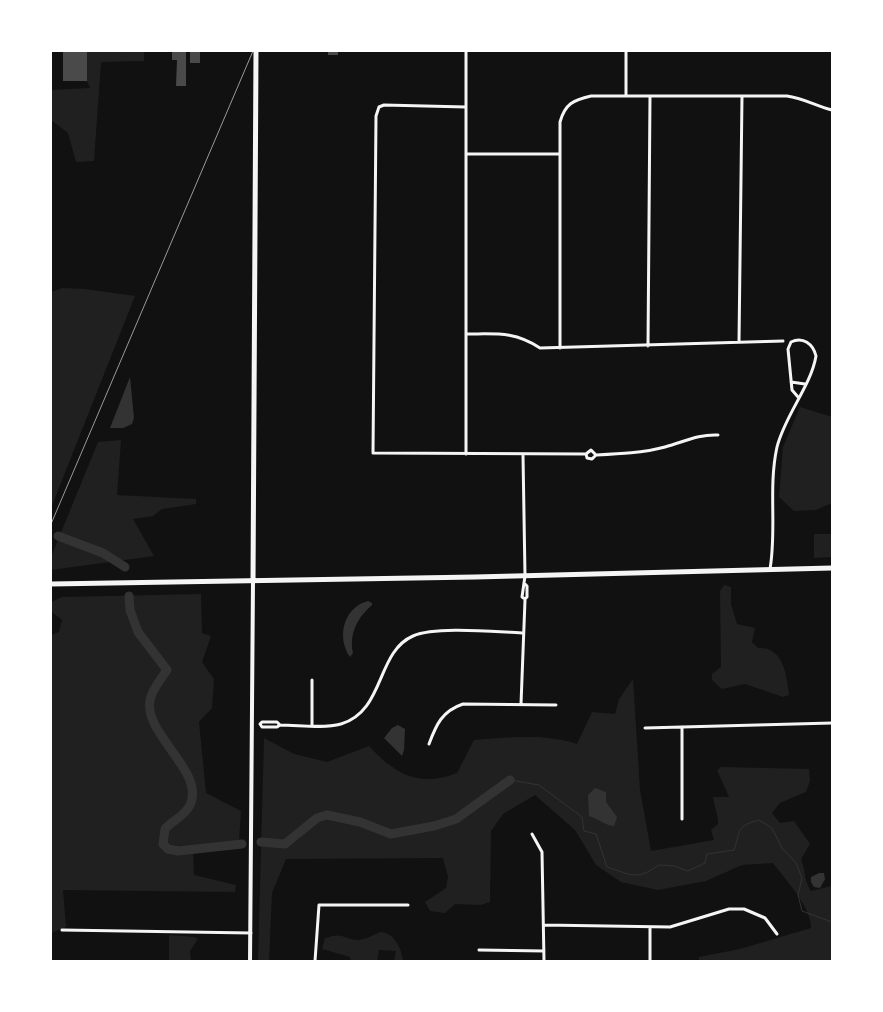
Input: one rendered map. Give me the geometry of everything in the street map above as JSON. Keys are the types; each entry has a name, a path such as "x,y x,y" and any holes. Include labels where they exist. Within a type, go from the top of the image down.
{"main road":[{"path":"254,582 256,51"},
{"path":"51,584 254,582 832,568"}],"street":[{"path":"466,51 466,454"},
{"path":"626,51 626,96"},
{"path":"560,348 560,122 563,110 574,100 591,96 793,97 832,110"},
{"path":"648,346 650,96"},
{"path":"739,342 742,96"},
{"path":"466,107 384,105 379,107 376,116 374,453 523,455 586,454 591,450 596,455"},
{"path":"466,154 560,154"},
{"path":"466,334 511,334 525,338 540,348 783,341"},
{"path":"770,569 774,461 785,424 805,384 816,356 815,350 804,340 790,342 788,348 792,390 798,397"},
{"path":"792,382 805,384"},
{"path":"586,454 590,460 596,455 639,452 666,447 704,434 718,435"},
{"path":"521,704 522,633 525,599 522,597 522,586 525,584 523,455"},
{"path":"250,961 254,582"},
{"path":"252,724 277,722 280,725 337,725 360,714 370,702 396,650 412,636 431,632 522,633"},
{"path":"312,680 312,725"},
{"path":"429,744 440,719 457,706 475,703 556,704"},
{"path":"645,728 832,723"},
{"path":"682,727 682,819"},
{"path":"532,834 542,852 544,961"},
{"path":"316,961 320,905 408,906"},
{"path":"544,925 670,927 729,909 744,909 766,918 777,934"},
{"path":"650,928 650,961"},
{"path":"62,930 250,933"},
{"path":"479,950 544,951"}],"shaded area":[{"path":"87,51 144,51 144,61 101,62 94,161 76,162 68,133 51,120 51,90 90,88 87,81"},
{"path":"62,288 85,289 135,296 51,508 51,292"},
{"path":"130,377 134,418 132,424 123,428 110,428"},
{"path":"800,407 832,417 832,503 816,510 794,511 779,497 783,447"},
{"path":"121,440 117,495 196,499 196,504 162,509 153,516 133,519 154,556 51,570 51,557 98,442"},
{"path":"814,534 832,534 832,557 814,558"},
{"path":"724,585 731,587 731,604 737,624 755,628 752,642 758,648 774,652 779,657 785,672 789,695 783,697 745,684 722,689 712,680 712,674 721,667 720,591"},
{"path":"201,594 202,633 211,636 202,662 214,679 212,708 199,722 206,793 241,811 239,841 193,847 194,875 236,885 235,892 63,890 66,927 51,933 51,635 59,632 62,620 52,612 51,602 62,597"},
{"path":"368,601 372,605 362,615 355,627 352,639 353,653 350,657 344,641 343,632 345,624 353,609"},
{"path":"633,679 640,790 651,851 714,840 711,830 718,824 713,797 729,797 717,770 721,767 809,769 810,781 806,792 780,803 772,813 780,823 794,821 810,844 801,859 811,891 832,886 832,961 699,961 699,957 740,949 811,928 803,903 773,863 742,865 706,881 658,890 621,882 596,865 575,830 535,795 503,814 491,831 490,902 481,905 455,904 445,913 430,911 425,902 446,888 448,877 443,858 286,859 272,893 269,961 258,961 264,738 294,754 327,762 369,746 398,771 408,776 431,779 457,773 474,740 538,737 577,744 592,712 615,714 619,699"},
{"path":"398,725 405,729 402,756 384,738 392,728"},
{"path":"595,788 606,792 606,802 617,817 614,826 589,816 588,795"},
{"path":"824,873 825,879 820,888 814,887 811,882 811,877"},
{"path":"380,932 393,938 401,951 403,961 394,961 396,951 379,950 377,961 351,961 350,957 322,949 325,938 331,936 339,935 360,940"},
{"path":"169,935 198,939 190,951 191,961 169,961"}],"building":[{"path":"63,51 87,51 87,81 63,81"},
{"path":"172,51 186,51 186,86 176,86 177,60 172,60"},
{"path":"190,51 200,51 200,63 190,63"},
{"path":"328,51 338,51 338,55 328,55"}],"waterway":[{"path":"58,536 103,553 125,567"},
{"path":"129,596 130,610 138,632 167,670 151,696 150,713 164,739 183,766 190,779 193,792 188,809 165,829 163,844 168,849 178,851 242,844"},
{"path":"510,780 539,785 582,817 584,831 596,834 607,867 634,875 645,873 659,865 674,866 688,871 705,863 707,854 734,850 740,830 746,824 759,820 772,828 782,848 796,863 802,878 798,895 802,911 832,922"},
{"path":"261,842 285,844 317,818 327,815 360,822 391,834 434,826 456,819 510,780"}],"railway":[{"path":"51,524 253,51"}]}
